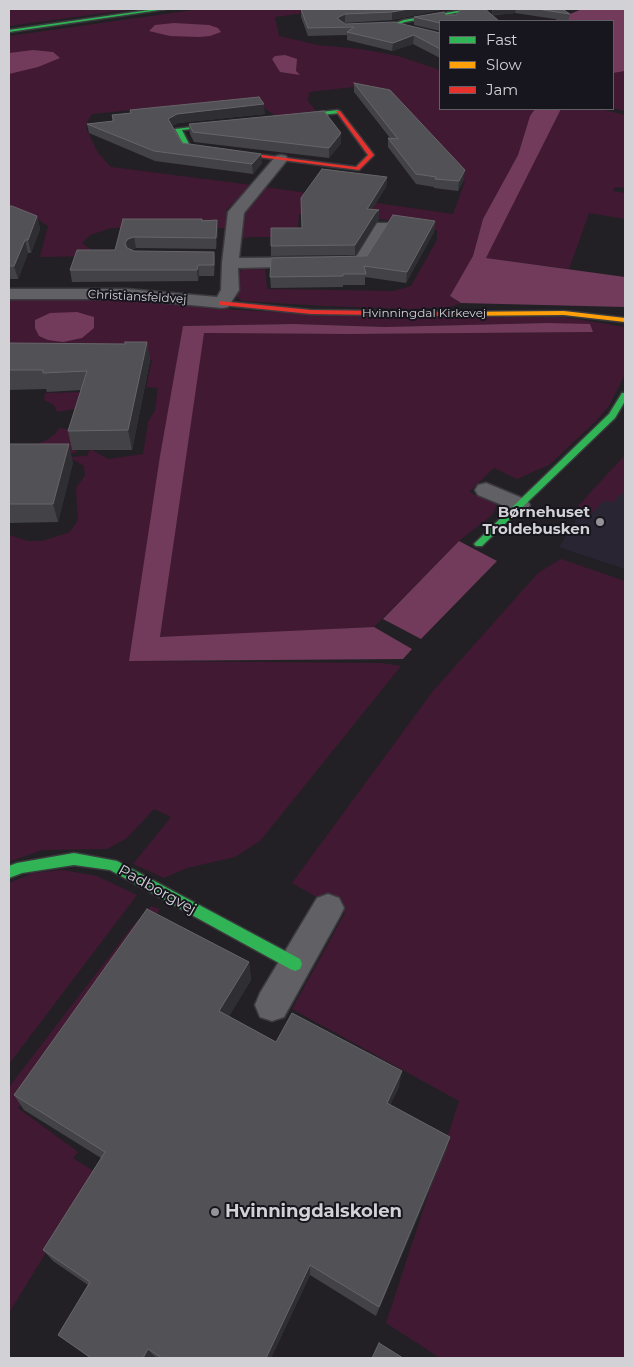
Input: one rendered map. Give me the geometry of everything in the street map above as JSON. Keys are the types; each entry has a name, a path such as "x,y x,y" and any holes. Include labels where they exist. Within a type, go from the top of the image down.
{"street":[{"path":"9,31 164,9"},
{"path":"394,25 404,21 476,9"},
{"path":"345,26 394,25 414,30"},
{"path":"338,112 371,155 357,170 281,160 188,148 178,129 338,112"},
{"path":"222,303 230,290 230,259 236,212 281,160"},
{"path":"212,256 230,259 361,262 383,226"},
{"name":"Christiansfeldvej","path":"9,294 127,294 222,303"},
{"name":"Hvinningdal Kirkevej","path":"222,303 320,312 372,314 564,313 625,320"},
{"path":"479,544 612,416 625,395"},
{"path":"486,490 519,505"},
{"name":"Padborgvej","path":"9,872 22,867 74,859 112,865 295,964"},
{"path":"272,1005 328,908"}],"shaded area":[{"path":"9,9 135,9 9,26"},
{"path":"200,9 333,9 275,17 279,36 318,45 361,49 398,56 439,70 439,110 534,110 530,116 518,155 483,219 473,256 450,296 461,303 450,307 411,309 242,301 236,296 241,269 246,265 265,267 267,289 394,291 411,286 437,240 437,230 393,224 394,221 345,214 299,214 297,237 249,237 241,239 244,212 265,187 453,214 465,181 371,85 309,92 308,101 316,111 276,116 249,98 92,114 86,128 98,153 111,167 252,185 226,210 227,228 111,228 90,235 82,243 100,256 40,257 48,226 32,216 9,210 9,36"},
{"path":"582,9 625,9 625,71 614,73 614,20 555,20"},
{"path":"174,23 209,25 218,28 221,32 199,37 170,36 149,31 155,25"},
{"path":"33,50 53,52 60,58 38,67 9,74 9,53"},
{"path":"285,55 297,59 296,71 300,75 280,72 272,59 275,56"},
{"path":"625,71 625,111 614,108 614,73"},
{"path":"534,110 560,110 486,258 625,277 625,307 461,303 450,296 473,256 483,219 518,155 530,116"},
{"path":"560,110 604,110 625,115 625,188 615,187 613,191 625,193 625,219 589,213 569,269 486,258"},
{"path":"9,299 119,299 250,311 564,317 625,327 625,374 609,406 596,421 549,465 517,479 494,468 469,492 497,504 492,515 459,541 374,627 160,638 203,333 593,332 547,323 386,327 294,324 183,326 130,661 382,663 401,666 260,841 235,857 187,868 164,878 133,864 171,817 154,809 127,838 107,849 42,850 9,862 9,535 28,541 42,541 70,532 78,520 76,488 85,475 84,466 69,457 87,456 90,449 108,459 143,454 148,422 155,410 158,388 146,387 152,360 9,356"},
{"path":"77,312 94,317 94,328 82,338 63,342 48,340 39,336 35,328 35,320 50,313"},
{"path":"547,323 590,324 593,332 204,333 160,637 374,627 412,649 403,659 129,661 160,456 183,326 294,324 385,327"},
{"path":"85,392 92,406 57,412 54,405 44,400 45,393"},
{"path":"59,428 77,430 78,447 75,453 34,453 37,444 47,440"},
{"path":"624,456 625,490 613,502 603,501 591,514 580,509 578,506"},
{"name":"Børnehuset Troldebusken","path":"625,464 625,569 559,547 590,497"},
{"path":"459,541 497,561 421,639 383,619"},
{"path":"561,559 625,581 625,1358 440,1358 386,1323 459,1101 292,1009 345,913 292,883 433,691 538,573"},
{"path":"63,870 97,876 137,895 9,1064 9,883 33,873"},
{"path":"151,906 160,909 18,1108 78,1152 73,1158 95,1172 9,1313 9,1087 132,927"}],"building":[{"path":"301,9 409,9 392,12 345,14 337,18 345,24 394,22 439,33 439,48 414,35 393,43 347,32 354,27 308,28"},
{"path":"461,9 485,9 498,20 439,20 439,23 414,17 444,12 446,15 456,15"},
{"path":"537,9 562,9 570,14"},
{"path":"354,83 390,90 465,170 459,181 435,179 436,177 416,174 388,138 398,139"},
{"path":"259,97 264,104 177,114 168,119 182,143 261,154 252,164 154,151 87,124 114,121 112,115 131,113 130,110"},
{"path":"324,111 341,133 329,148 193,132 189,124"},
{"path":"322,169 387,177 367,209 379,210 355,245 271,246 271,228 302,228 301,198"},
{"path":"9,206 37,216 28,240 25,240 14,266 9,266"},
{"path":"393,215 435,221 407,272 364,266 366,274 270,277 271,258 367,256"},
{"path":"123,219 217,220 216,238 134,237 128,239 125,243 127,248 134,251 214,252 214,265 198,265 197,270 70,270 77,250 115,250"},
{"path":"125,342 147,342 128,430 68,431 87,371 43,373 43,370 9,370 9,343 125,344"},
{"path":"9,444 69,444 53,504 9,504"},
{"name":"Hvinningdalskolen","path":"147,909 249,962 219,1011 276,1042 292,1013 402,1071 387,1103 450,1137 379,1307 310,1265 266,1358 162,1358 148,1349 143,1358 91,1358 58,1335 90,1282 43,1250 105,1152 14,1095"},
{"path":"379,1343 403,1358 372,1358"}],"traffic: fast":[{"path":"9,31 164,9"},
{"path":"361,26 394,25 404,21 476,9"},
{"path":"216,151 188,148 178,129 338,112"},
{"path":"479,544 612,416 625,395"},
{"path":"9,872 22,867 74,859 112,865 295,964"}],"traffic: slow":[{"path":"446,314 564,313 625,320"}],"traffic: jam":[{"path":"216,151 357,169 371,155 338,112"},
{"path":"222,303 311,312 446,314"}],"place":[{"name":"Børnehuset Troldebusken","path":"600,522"},
{"name":"Hvinningdalskolen","path":"215,1212"}]}
